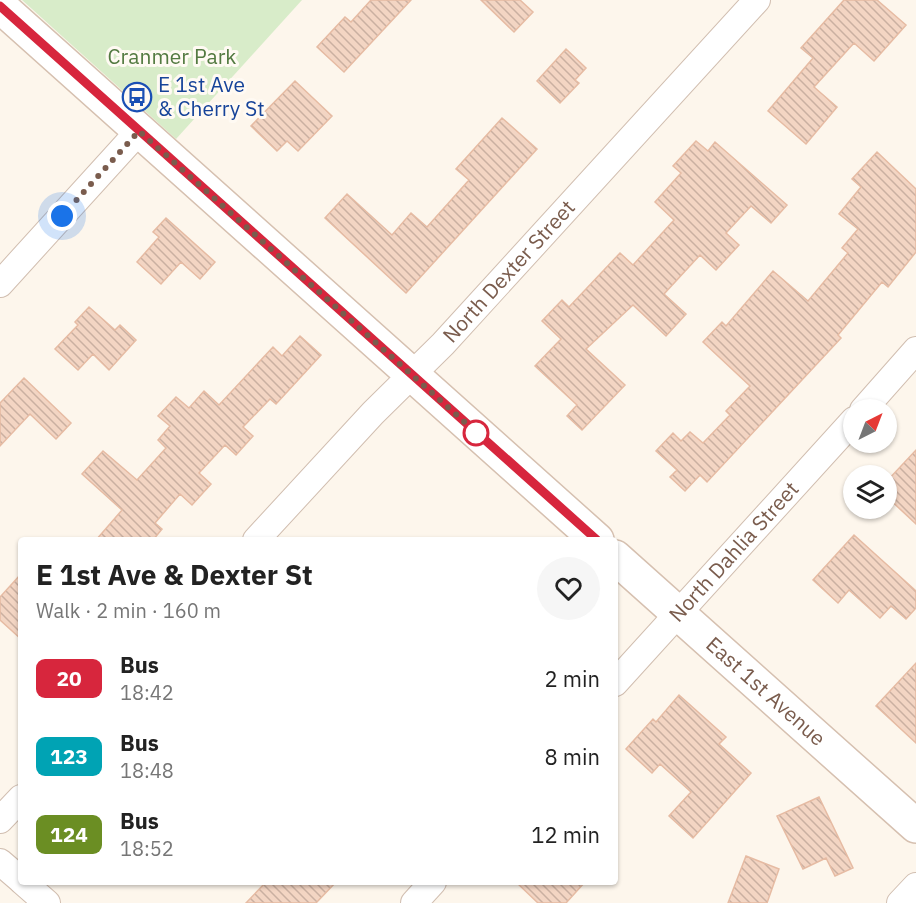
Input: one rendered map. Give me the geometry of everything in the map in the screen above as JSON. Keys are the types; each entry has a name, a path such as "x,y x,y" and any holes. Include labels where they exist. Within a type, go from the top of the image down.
{"street":[{"name":"North Dexter Street","path":"259,537 373,413 452,335 757,0"},
{"path":"0,6 594,537"},
{"path":"0,284 139,131"},
{"path":"873,399 916,350"},
{"name":"North Dahlia Street","path":"618,680 843,432"},
{"name":"East 1st Avenue","path":"618,559 916,826"},
{"path":"0,820 18,801"},
{"path":"0,862 18,878"},
{"path":"27,885 47,903"},
{"path":"414,903 430,885"},
{"path":"900,903 916,886"}],"green space":[{"name":"Cranmer Park","path":"22,0 302,0 176,139"}],"building":[{"path":"371,0 411,0 344,72 317,47 345,17 351,22"},
{"path":"481,0 520,0 533,12 514,32"},
{"path":"844,0 877,0 906,25 874,61 854,43 814,87 837,107 806,144 768,111 813,58 801,48"},
{"path":"566,49 586,68 575,80 579,83 560,103 537,81"},
{"path":"295,81 332,116 298,151 287,141 277,151 251,126"},
{"path":"502,118 537,149 406,293 325,218 347,194 392,235 411,213 427,227 469,180 456,169"},
{"path":"696,141 708,151 715,142 787,205 771,223 751,206 726,233 739,245 716,270 700,255 664,294 686,314 666,336 633,305 586,349 625,385 582,430 567,416 577,405 535,366 561,339 542,321 562,300 569,307 620,253 633,265 674,220 655,202 681,173 673,166"},
{"path":"877,152 916,189 916,252 888,287 882,282 838,335 841,338 707,482 700,475 685,491 670,477 677,470 656,451 673,433 681,441 690,432 703,443 730,415 726,411 750,386 703,342 722,322 726,326 773,271 808,301 848,253 842,248 858,229 839,214 861,187 852,179"},
{"path":"166,218 215,262 200,279 181,262 161,284 137,262 159,237 153,232"},
{"path":"89,307 115,330 120,325 136,340 109,370 93,354 78,370 55,349 78,325 75,322"},
{"path":"300,336 321,355 276,404 270,399 243,427 253,436 236,455 225,445 199,473 211,484 192,505 180,494 155,523 162,529 155,537 99,537 122,510 82,474 103,451 137,480 166,448 158,440 170,426 158,416 176,397 189,408 204,391 219,405 273,347 282,356"},
{"path":"24,378 71,423 56,439 30,414 0,446 0,403"},
{"path":"916,450 916,524 897,506 897,470"},
{"path":"854,535 916,591 916,608 906,619 891,606 880,618 849,590 838,603 813,580"},
{"path":"18,577 18,636 0,620 0,597"},
{"path":"916,663 916,743 876,706"},
{"path":"679,695 726,737 719,744 751,773 693,838 669,816 691,792 660,764 652,773 626,749 653,719 656,722"},
{"path":"819,797 853,868 835,876 826,858 803,869 777,816"},
{"path":"746,856 779,869 767,903 728,903"},
{"path":"263,885 333,885 316,903 246,903"},
{"path":"519,885 582,885 566,903 538,903"}],"bus line":[{"name":"20","path":"0,6 594,537"}],"place":[{"name":"E 1st Ave & Cherry St","path":"137,97"}],"route":[{"path":"62,216 139,131 478,434 476,433"}]}
